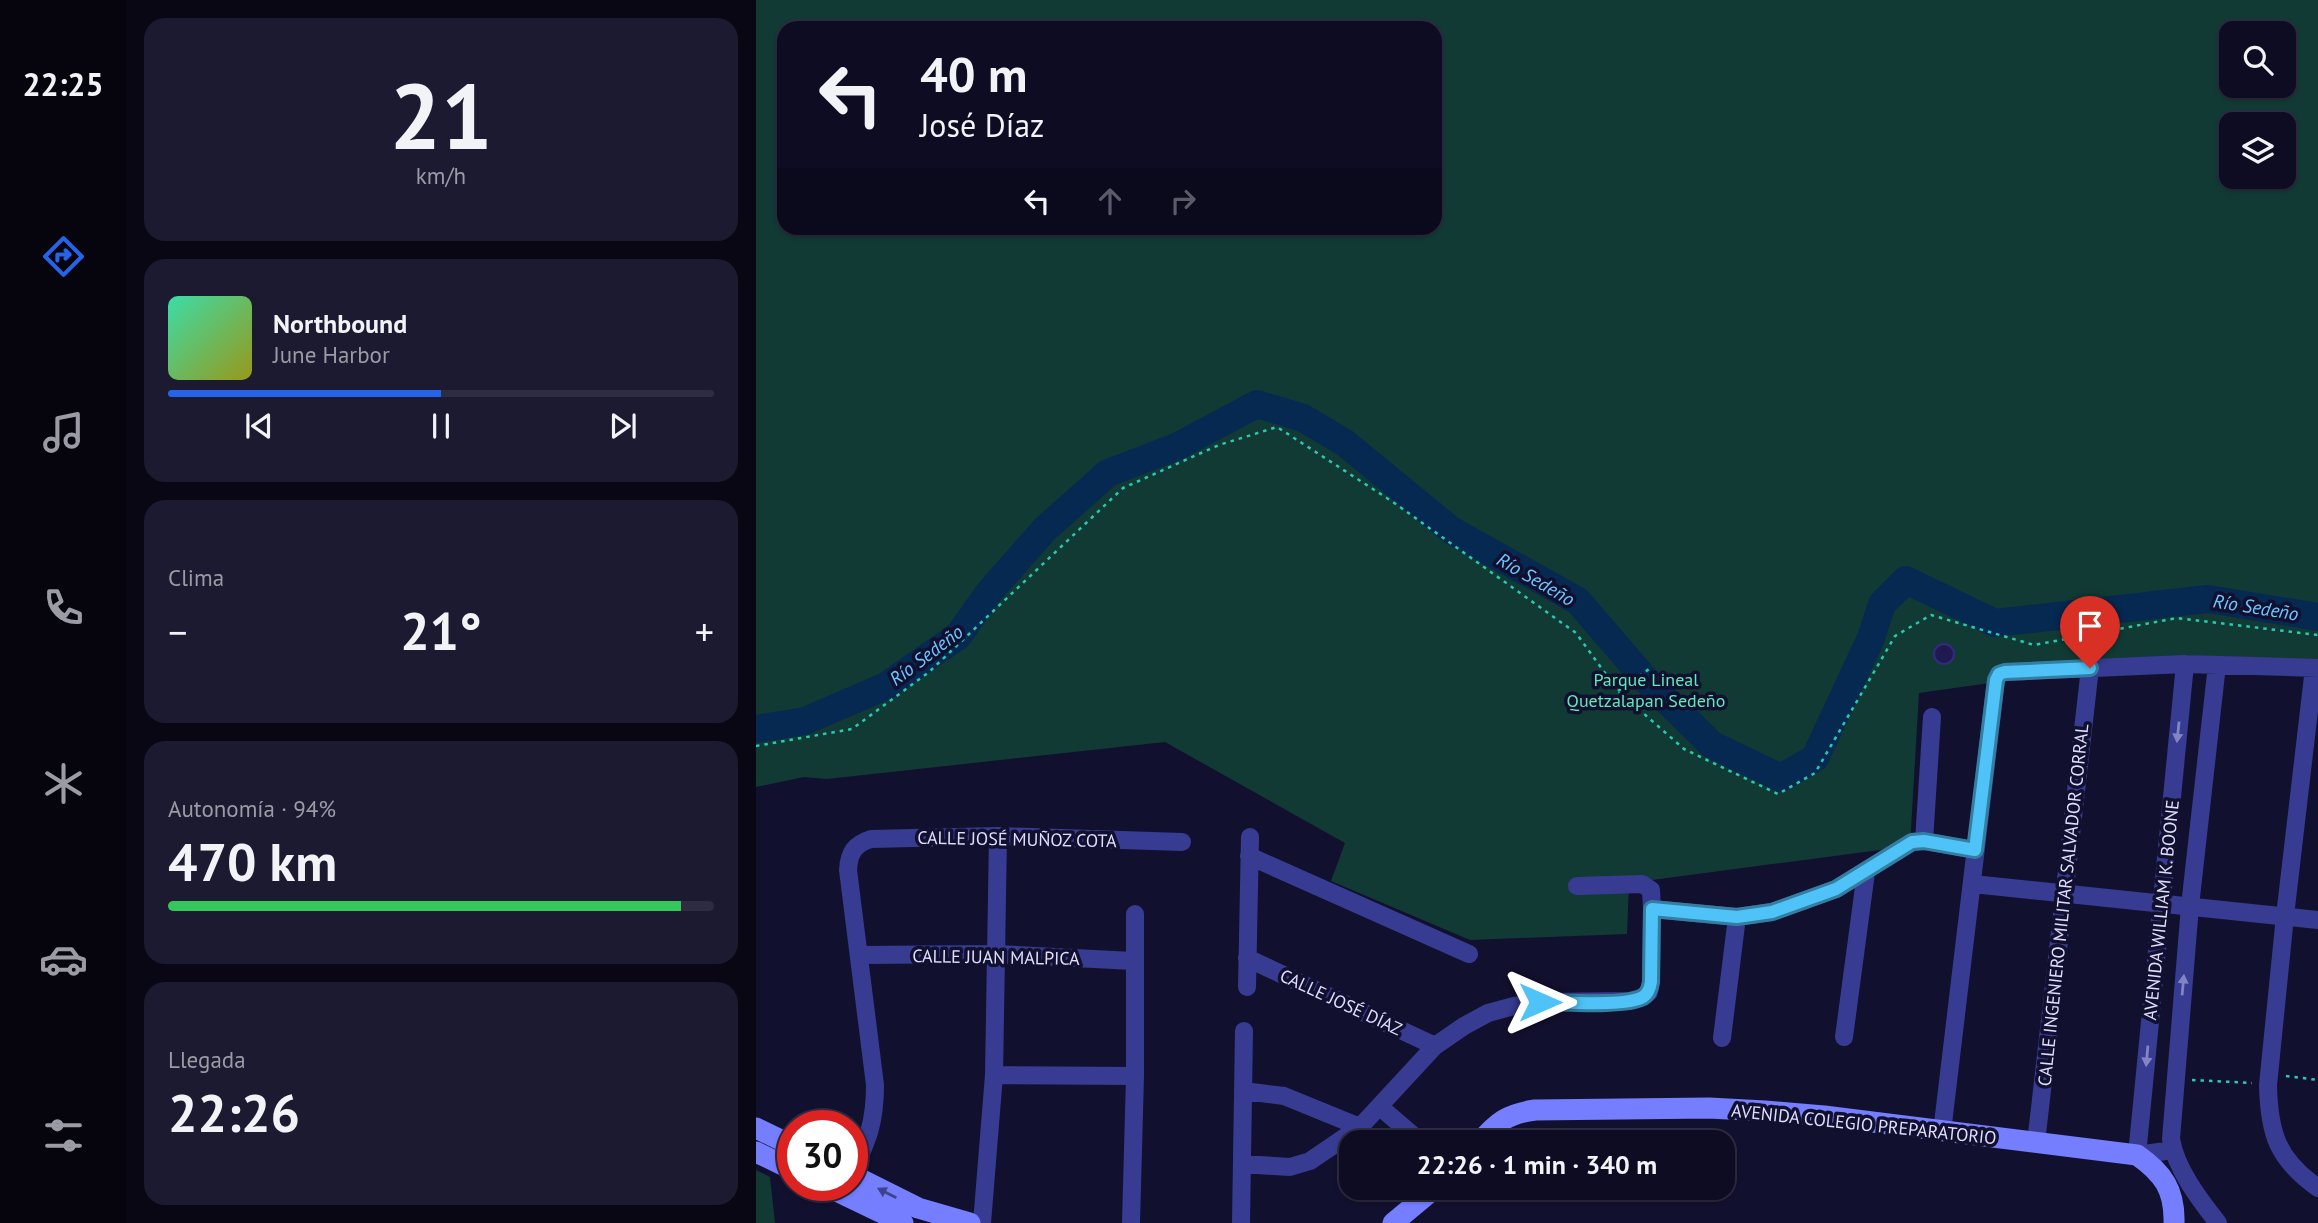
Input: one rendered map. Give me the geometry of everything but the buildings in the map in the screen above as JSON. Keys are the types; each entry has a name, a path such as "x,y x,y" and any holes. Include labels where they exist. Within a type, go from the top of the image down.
{"street":[{"path":"1942,1132 1996,680 1999,674 2185,664 2316,668 2285,916 2269,1079 2269,1107 2273,1132 2282,1153 2299,1174 2318,1188"},
{"name":"AVENIDA WILLIAM K. BOONE","path":"2137,1155 2185,664"},
{"name":"AVENIDA WILLIAM K. BOONE","path":"2173,1150 2171,1139 2175,1078 2190,906 2217,665"},
{"name":"CALLE INGENIERO MILITAR SALVADOR CORRAL","path":"2036,1143 2090,668"},
{"path":"1924,841 1933,717"},
{"path":"982,1223 993,1075 998,836"},
{"name":"CALLE JOSÉ MUÑOZ COTA","path":"859,955 848,870 849,856 861,842 871,839 998,836 1182,842"},
{"path":"1247,987 1250,837"},
{"path":"1652,909 1737,917 1792,906 1836,889 1912,842 1924,841 1975,850"},
{"path":"1249,856 1469,954"},
{"path":"1844,1037 1866,872"},
{"path":"1242,1164 1290,1167 1310,1161 1360,1127 1435,1046 1488,1013 1540,1002 1621,1002 1643,997 1651,982 1651,890 1642,884 1577,886"},
{"path":"1972,884 2318,920"},
{"path":"1131,1223 1135,914"},
{"path":"1722,1038 1737,917"},
{"name":"CALLE JUAN MALPICA","path":"859,955 996,954 1133,961"},
{"path":"859,955 875,1085 875,1109 868,1139"},
{"name":"CALLE JOSÉ DÍAZ","path":"1247,958 1435,1046"},
{"path":"1241,1223 1244,1031"},
{"path":"993,1075 1135,1076"},
{"path":"1244,1091 1284,1096 1360,1127"},
{"path":"1380,1107 1407,1130"},
{"name":"AVENIDA COLEGIO PREPARATORIO","path":"1492,1130 1504,1118 1517,1112 1535,1110 1709,1108 1824,1116 2137,1155 2173,1150"},
{"path":"756,1128 777,1138"},
{"path":"2173,1150 2203,1204 2218,1223"},
{"path":"756,1152 777,1162"},
{"path":"2137,1155 2155,1167 2164,1180 2172,1198 2174,1222"},
{"path":"868,1186 911,1218"},
{"path":"1393,1223 1421,1200"},
{"path":"866,1201 911,1218 970,1223"},
{"path":"2174,1222 2182,1214 2203,1204"}],"path":[{"path":"756,746 852,729 929,672 1123,488 1219,445 1276,427 1393,502 1576,634 1618,691 1684,749 1778,794 1815,773 1895,636 1931,615 2034,645 2177,618 2318,635"},
{"path":"1618,691 1652,667"},
{"path":"2175,1078 2318,1080"}],"green space":[{"name":"Parque Lineal Quetzalapan Sedeño","path":"756,0 2318,0 2318,674 2165,658 1919,693 1910,846 1629,883 1627,934 1470,940 1331,881 1345,843 1165,742 827,779 804,777 756,787"},
{"path":"756,1170 770,1177 775,1223 756,1223"}],"waterway":[{"name":"Río Sedeño","path":"756,729 805,721 886,686 958,636 991,590 1045,529 1108,473 1176,447 1257,404 1303,418 1345,443 1451,530 1578,601 1645,679 1712,745 1781,778 1815,758 1871,638 1882,604 1906,580 1995,623 2208,599 2318,617"}],"route":[{"path":"1540,1002 1621,1002 1643,997 1651,982 1652,909 1737,917 1772,912 1836,889 1912,842 1924,841 1975,850 1996,680 1999,674 2090,668"}]}
